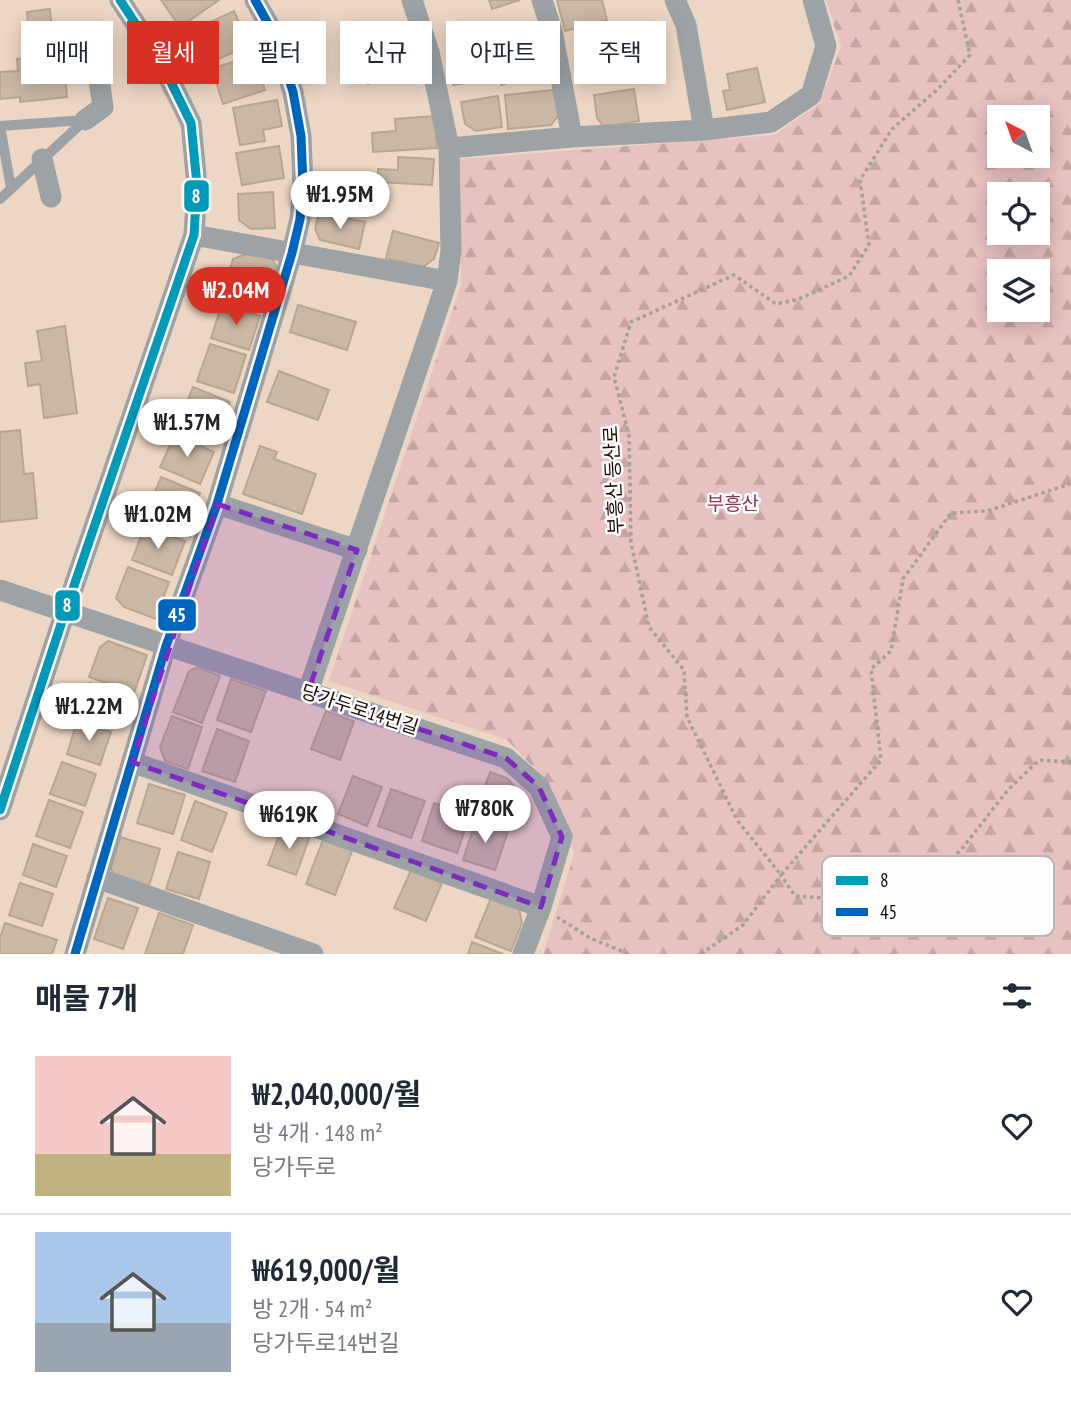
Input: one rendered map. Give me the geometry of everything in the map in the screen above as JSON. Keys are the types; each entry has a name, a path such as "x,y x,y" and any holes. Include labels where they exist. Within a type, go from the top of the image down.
{"street":[{"path":"0,810 194,235 197,185 191,123 162,64 120,0"},
{"path":"75,954 166,646 217,504 300,219 303,185 301,136 293,92 276,38 256,0"},
{"path":"308,692 447,281 451,251 449,148 429,52 412,0"},
{"path":"542,0 552,31 572,137"},
{"path":"675,0 686,25 704,130"},
{"path":"449,148 572,137 704,130 771,122 811,95 826,46 813,0"},
{"path":"85,120 103,107 100,84"},
{"path":"42,159 51,197"},
{"path":"194,235 447,281"},
{"path":"217,504 357,550"},
{"name":"당가두로14번길","path":"0,590 506,758 539,787 562,837 541,907 523,954"},
{"path":"132,762 541,907"},
{"path":"97,878 313,954"}],"lane":[{"path":"0,198 85,120"},
{"path":"11,188 0,126 85,120"}],"path":[{"name":"부흥산 등산로","path":"822,898 795,896 737,820 687,717 684,670 649,627 631,543 629,435 614,377 631,322 734,275 776,304 799,299 849,276 869,245 860,180 892,129 970,55 958,0"},
{"path":"701,954 743,925 781,875 881,760 871,669 891,651 902,579 951,513 987,511 1071,484"},
{"name":"부흥산 등산로","path":"954,856 1007,791 1039,760 1071,762"},
{"path":"541,907 590,938 629,954"}],"highlighted area":[{"path":"217,504 357,550 308,692 506,758 539,787 562,837 541,907 132,762"}],"green space":[{"name":"부흥산","path":"826,0 1071,0 1071,954 543,954 574,854 551,786 507,740 329,681 461,285 460,159 774,135 819,104 841,47"}],"building":[{"path":"161,0 219,0 189,21 176,21"},
{"path":"489,0 520,0 492,9"},
{"path":"557,0 602,0 607,20 574,21 574,29 565,31"},
{"path":"50,9 51,21 28,21 27,12"},
{"path":"234,11 238,21 233,21 233,52 219,59 219,21 212,21"},
{"path":"17,59 21,59 21,84 66,84 67,97 20,102 20,97 0,99 0,72 18,71"},
{"path":"233,62 233,84 263,84 265,90 223,104 217,84 219,84 219,67"},
{"path":"757,68 765,102 727,110 723,91 730,90 727,74"},
{"path":"634,89 639,121 604,127 597,118 594,95"},
{"path":"552,90 561,112 551,125 508,129 505,95"},
{"path":"498,96 502,127 476,131 465,124 461,102"},
{"path":"277,100 282,126 263,130 265,141 240,145 233,108"},
{"path":"435,116 437,148 373,152 372,133 396,131 395,119"},
{"path":"279,146 284,178 242,185 236,153"},
{"path":"398,157 434,159 432,185 378,182 378,169 398,170"},
{"path":"273,192 275,228 251,229 239,220 238,194"},
{"path":"319,213 365,222 359,249 320,240 315,229"},
{"path":"393,231 439,243 434,259 423,267 386,258"},
{"path":"246,254 272,258 280,274 274,293 257,288 252,304 222,295 233,259"},
{"path":"222,304 260,316 249,350 211,338"},
{"path":"298,305 356,322 347,350 290,332"},
{"path":"65,326 77,413 44,418 40,384 28,386 25,363 42,361 37,331"},
{"path":"210,344 246,355 234,393 197,381"},
{"path":"279,371 329,390 318,420 267,402"},
{"path":"193,387 230,402 214,442 177,427"},
{"path":"20,430 24,474 33,473 37,518 0,522 0,432"},
{"path":"175,434 214,452 200,484 160,467"},
{"path":"260,446 277,452 274,459 316,474 302,514 243,494"},
{"path":"161,477 200,493 185,531 146,515"},
{"path":"145,526 185,541 172,575 132,560"},
{"path":"128,567 169,582 156,619 124,607 116,598"},
{"path":"108,641 147,655 134,693 89,677 100,647"},
{"path":"198,667 220,676 202,723 173,712 189,671"},
{"path":"231,679 266,691 251,732 217,720"},
{"path":"90,683 125,695 115,724 80,712"},
{"path":"326,711 354,721 340,760 311,749"},
{"path":"172,716 202,727 188,769 165,761 160,747"},
{"path":"77,721 111,732 100,765 67,754"},
{"path":"217,729 249,741 235,782 202,771"},
{"path":"62,762 96,774 85,806 50,794"},
{"path":"490,772 507,778 515,787 512,792 523,800 520,808 509,804 506,813 479,803"},
{"path":"353,776 382,787 367,826 338,814"},
{"path":"149,784 185,795 173,834 137,823"},
{"path":"391,789 425,801 411,838 378,826"},
{"path":"49,800 83,812 70,848 36,836"},
{"path":"195,801 227,813 212,852 181,840"},
{"path":"434,803 470,815 457,853 422,841"},
{"path":"476,820 508,831 495,870 463,860"},
{"path":"282,827 310,836 296,875 268,865"},
{"path":"120,837 160,849 149,886 114,875 111,868"},
{"path":"323,840 352,851 335,895 306,884"},
{"path":"33,844 67,856 56,887 23,875"},
{"path":"178,852 210,862 199,899 166,889"},
{"path":"411,870 442,883 426,921 394,908"},
{"path":"20,883 53,894 42,926 9,915"},
{"path":"108,898 138,908 123,949 94,939"},
{"path":"491,898 519,909 522,923 511,951 475,937"},
{"path":"159,913 193,925 183,954 145,954"},
{"path":"5,923 57,940 52,954 0,954 0,938"},
{"path":"472,942 503,954 468,954"}],"transit line":[{"name":"8","path":"0,810 194,235 197,185 191,123 162,64 120,0"},
{"name":"45","path":"75,954 166,646 217,504 300,219 303,185 301,136 293,92 276,38 255,0"}]}
